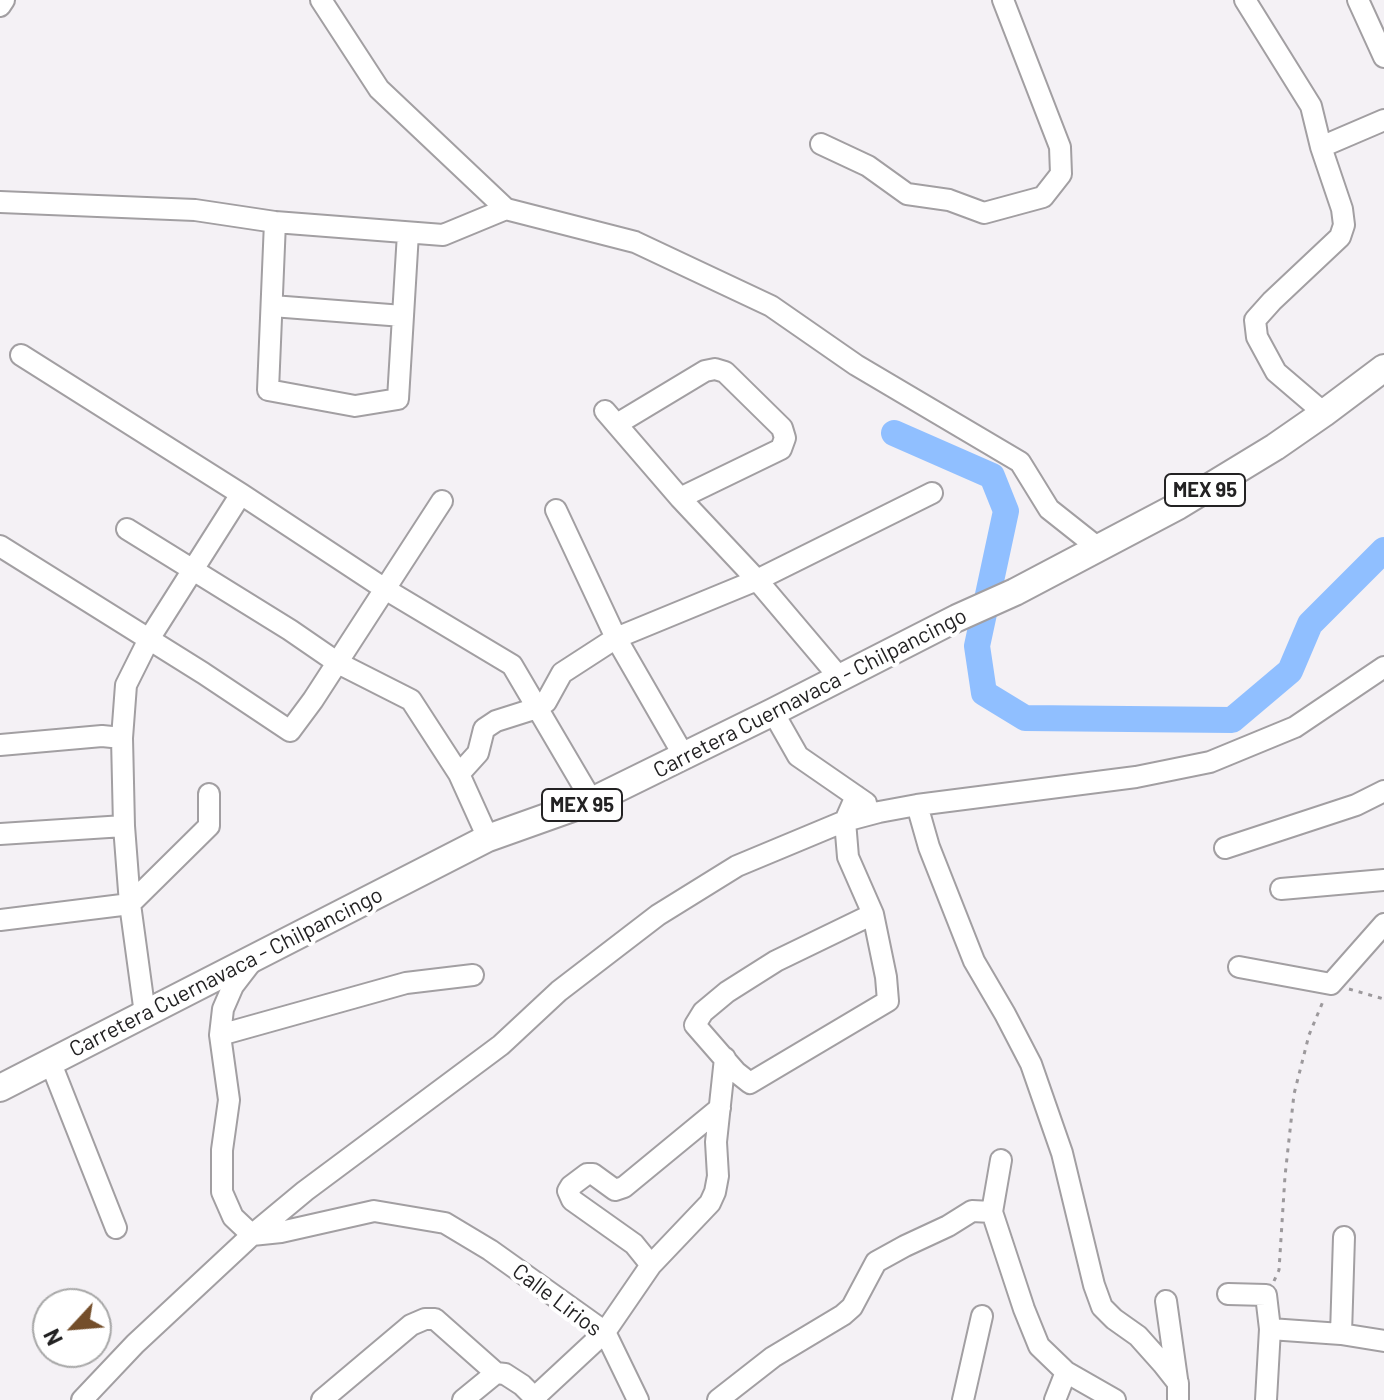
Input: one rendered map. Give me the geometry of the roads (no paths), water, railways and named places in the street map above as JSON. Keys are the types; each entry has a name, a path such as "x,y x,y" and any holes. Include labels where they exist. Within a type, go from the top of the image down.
{"main road":[{"name":"Carretera Cuernavaca - Chilpancingo","path":"0,1088 488,838 592,801 1015,592 1178,506 1275,447 1384,368"}],"street":[{"path":"0,6 4,0"},
{"path":"321,0 379,89 506,209 635,242 771,306 856,365 1020,462 1049,509 1097,547"},
{"path":"821,144 868,166 907,194 949,200 984,213 1043,197 1061,174 1060,147 1003,0"},
{"path":"1245,0 1311,106 1342,209 1344,225 1340,237 1255,320 1257,337 1276,372 1324,413"},
{"path":"1358,0 1378,30 1384,57"},
{"path":"1321,147 1384,120"},
{"path":"0,202 195,210 275,222 443,235 506,209"},
{"path":"275,222 268,390 355,406 398,399 408,233"},
{"path":"272,306 403,316"},
{"path":"21,355 385,589 512,665 592,801"},
{"path":"680,498 781,449 785,438 782,428 725,372 715,369 705,371 611,418 680,498 757,580 840,678"},
{"path":"459,774 478,753 484,729 496,721 537,708 546,702 562,673 616,638 757,580 932,493"},
{"path":"153,1010 130,904 122,738 126,685 149,639 241,494"},
{"path":"0,546 290,731 338,663 442,501"},
{"path":"556,510 616,638 684,756"},
{"path":"127,529 193,568 338,663 411,700 459,774 488,838"},
{"path":"82,1400 135,1344 252,1235 305,1191 501,1045 559,991 658,915 737,866 845,821 879,812 1136,777 1210,762 1295,727 1384,667"},
{"path":"773,712 798,756 879,812"},
{"path":"0,745 102,736 122,738"},
{"path":"1225,848 1356,805 1384,791"},
{"path":"0,920 130,904 209,826 209,794"},
{"path":"856,796 845,821 848,857 873,914 888,1001 750,1083 736,1072 695,1025 703,1012 727,992 776,961 873,914"},
{"path":"917,805 929,847 974,961 1031,1064 1062,1153 1102,1307 1138,1336 1163,1364 1178,1392"},
{"path":"0,834 124,826"},
{"path":"1281,889 1384,880"},
{"path":"1239,967 1331,984 1384,924"},
{"path":"252,1235 233,1217 222,1192 222,1150 229,1100 220,1035 223,1009 233,986 256,957"},
{"path":"220,1035 406,983 473,975"},
{"path":"322,1400 411,1325 425,1319 435,1319 496,1373 505,1374 536,1398 605,1332 651,1265 710,1203 718,1176 716,1142 725,1058"},
{"path":"50,1061 116,1228"},
{"path":"651,1265 634,1244 572,1200 568,1191 587,1174 593,1174 615,1190 624,1187 720,1108"},
{"path":"1001,1160 992,1212 1039,1346 1066,1372 1115,1400"},
{"name":"Calle Lirios","path":"252,1235 281,1232 374,1211 445,1223 490,1250 605,1332 638,1400"},
{"path":"718,1400 783,1351 843,1315 852,1307 876,1262 972,1211 992,1212"},
{"path":"1341,1334 1344,1237"},
{"path":"1228,1294 1266,1295 1270,1329 1266,1400"},
{"path":"1166,1301 1178,1392"},
{"path":"963,1400 982,1316"},
{"path":"1270,1329 1341,1334 1384,1341"},
{"path":"1055,1400 1066,1372"},
{"path":"463,1400 496,1373"}],"waterway":[{"path":"894,433 992,476 1006,511 977,646 984,693 1025,718 1232,720 1290,671 1310,624 1384,550"}]}
